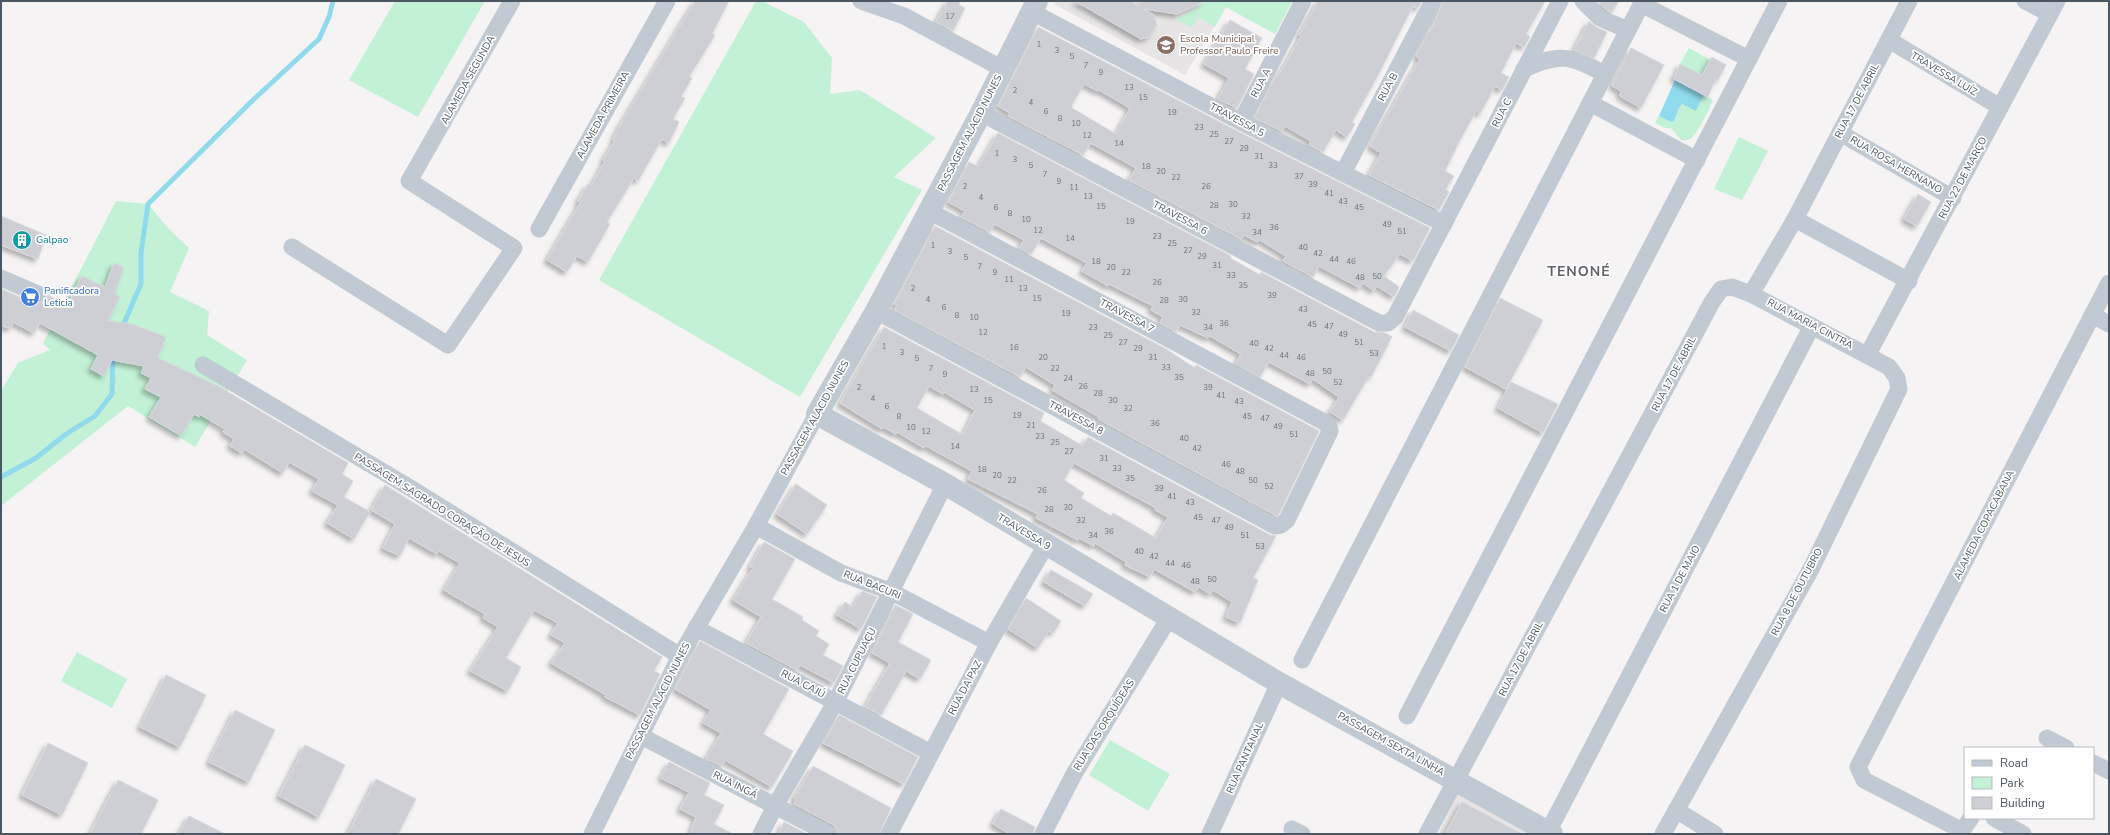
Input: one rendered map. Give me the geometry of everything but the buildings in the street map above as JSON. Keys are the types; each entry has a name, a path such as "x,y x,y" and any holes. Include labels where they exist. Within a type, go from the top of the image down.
{"street":[{"name":"ALAMEDA SEGUNDA","path":"292,247 448,345 514,248 409,181 423,159 512,1"},
{"name":"ALAMEDA PRIMEIRA","path":"539,229 667,1"},
{"path":"861,1 904,16 1003,69"},
{"name":"RUA A","path":"1241,122 1303,1"},
{"name":"RUA B","path":"1343,173 1433,1"},
{"name":"RUA C","path":"1444,224 1560,1"},
{"path":"1583,1 1600,18 1628,30"},
{"path":"1407,716 1779,1"},
{"name":"RUA 17 DE ABRIL","path":"1426,834 1712,302 1721,289 1732,287 1751,294 1795,219 1909,1"},
{"path":"2025,1 2054,8"},
{"path":"1302,660 1642,2 1749,59"},
{"name":"PASSAGEM ALACID NUNES","path":"592,834 680,656 756,526 817,414 876,311 981,113 1034,6"},
{"name":"TRAVESSA 5","path":"1034,6 1241,122 1444,224"},
{"name":"RUA 22 DE MARÇO","path":"1868,354 2054,8"},
{"name":"TRAVESSA LUÍZ","path":"1889,40 2000,107"},
{"path":"1524,70 1544,60 1566,57 1578,60 1605,74"},
{"path":"1590,103 1696,160"},
{"name":"TRAVESSA 6","path":"981,113 1379,323 1388,323 1395,317 1444,224"},
{"name":"RUA ROSA HERNANO","path":"1840,133 1953,198"},
{"name":"TRAVESSA 7","path":"929,211 1329,426 1330,431 1287,520 1281,525 1275,526"},
{"path":"1795,219 1908,281"},
{"path":"1,278 38,294"},
{"name":"ALAMEDA COPACABANA","path":"1970,819 1964,828 1959,829 1864,780 1858,767 2109,283"},
{"name":"RUA MARIA CINTRA","path":"1751,294 1868,354"},
{"name":"TRAVESSA 8","path":"876,311 1275,526"},
{"path":"2092,315 2109,324"},
{"name":"RUA 1 DE MAIO","path":"1550,833 1812,326"},
{"name":"RUA 8 DE OUTUBRO","path":"1663,834 1811,569 1898,389 1897,378 1889,366 1868,354"},
{"name":"PASSAGEM SAGRADO CORAÇÃO DE JESUS","path":"203,365 412,489 680,656"},
{"name":"TRAVESSA 9","path":"817,414 945,484 1230,653"},
{"name":"RUA CUPUAÇU","path":"761,834 775,806 836,701 945,484"},
{"name":"RUA BACURI","path":"756,526 841,573 892,592 990,642"},
{"name":"RUA DA PAZ","path":"889,834 990,642 1046,545"},
{"name":"RUA DAS ORQUÍDEAS","path":"1043,834 1074,774 1169,618"},
{"name":"RUA CAJÚ","path":"696,628 836,701 931,753"},
{"name":"PASSAGEM SEXTA LINHA","path":"1230,653 1279,683 1550,833"},
{"name":"RUA PANTANAL","path":"1210,834 1279,683"},
{"name":"RUA INGÁ","path":"641,736 829,834"},
{"path":"2048,738 2064,747"},
{"path":"2094,764 2109,771"},
{"path":"1676,810 1715,834"},
{"path":"1996,819 2023,834"}],"shaded area":[{"name":"Escola Municipal Professor Paulo Freire","path":"1056,1 1292,1 1275,34 1226,7 1185,75 1054,4"},
{"path":"1462,786 1543,834 1438,834"}],"green space":[{"path":"395,1 485,1 418,117 349,80"},
{"path":"756,1 762,1 804,22 832,58 830,94 860,90 936,138 894,177 922,190 800,397 599,280"},
{"path":"1207,1 1292,1 1275,34 1226,7 1215,27 1199,17 1192,27 1176,20"},
{"path":"1689,48 1711,60 1705,84 1700,74 1680,64"},
{"path":"1704,95 1713,100 1700,127 1690,139 1681,140 1671,128 1665,128 1655,123 1659,115 1671,122 1674,121 1682,104 1696,111"},
{"path":"1739,137 1768,151 1742,200 1714,189"},
{"path":"116,201 148,204 168,228 189,248 170,292 209,311 207,335 247,360 195,447 128,406 1,506 1,391 18,363 50,350 43,343"},
{"path":"77,652 127,679 112,708 61,681"},
{"path":"1110,740 1170,774 1148,811 1089,775"}],"water":[{"path":"1675,80 1704,95 1696,111 1682,104 1674,121 1671,122 1659,116"}],"waterway":[{"path":"122,328 141,284 141,253 148,204 253,100 319,39 329,17 333,1"},
{"path":"1,477 36,458 66,434 95,416 112,394 113,355"}],"place":[{"name":"Escola Municipal Professor Paulo Freire","path":"1166,45"},
{"name":"Galpao","path":"22,240"},
{"name":"Panificadora Leticia","path":"30,297"}],"district":[{"name":"TENONÉ","path":"1579,271"}]}
